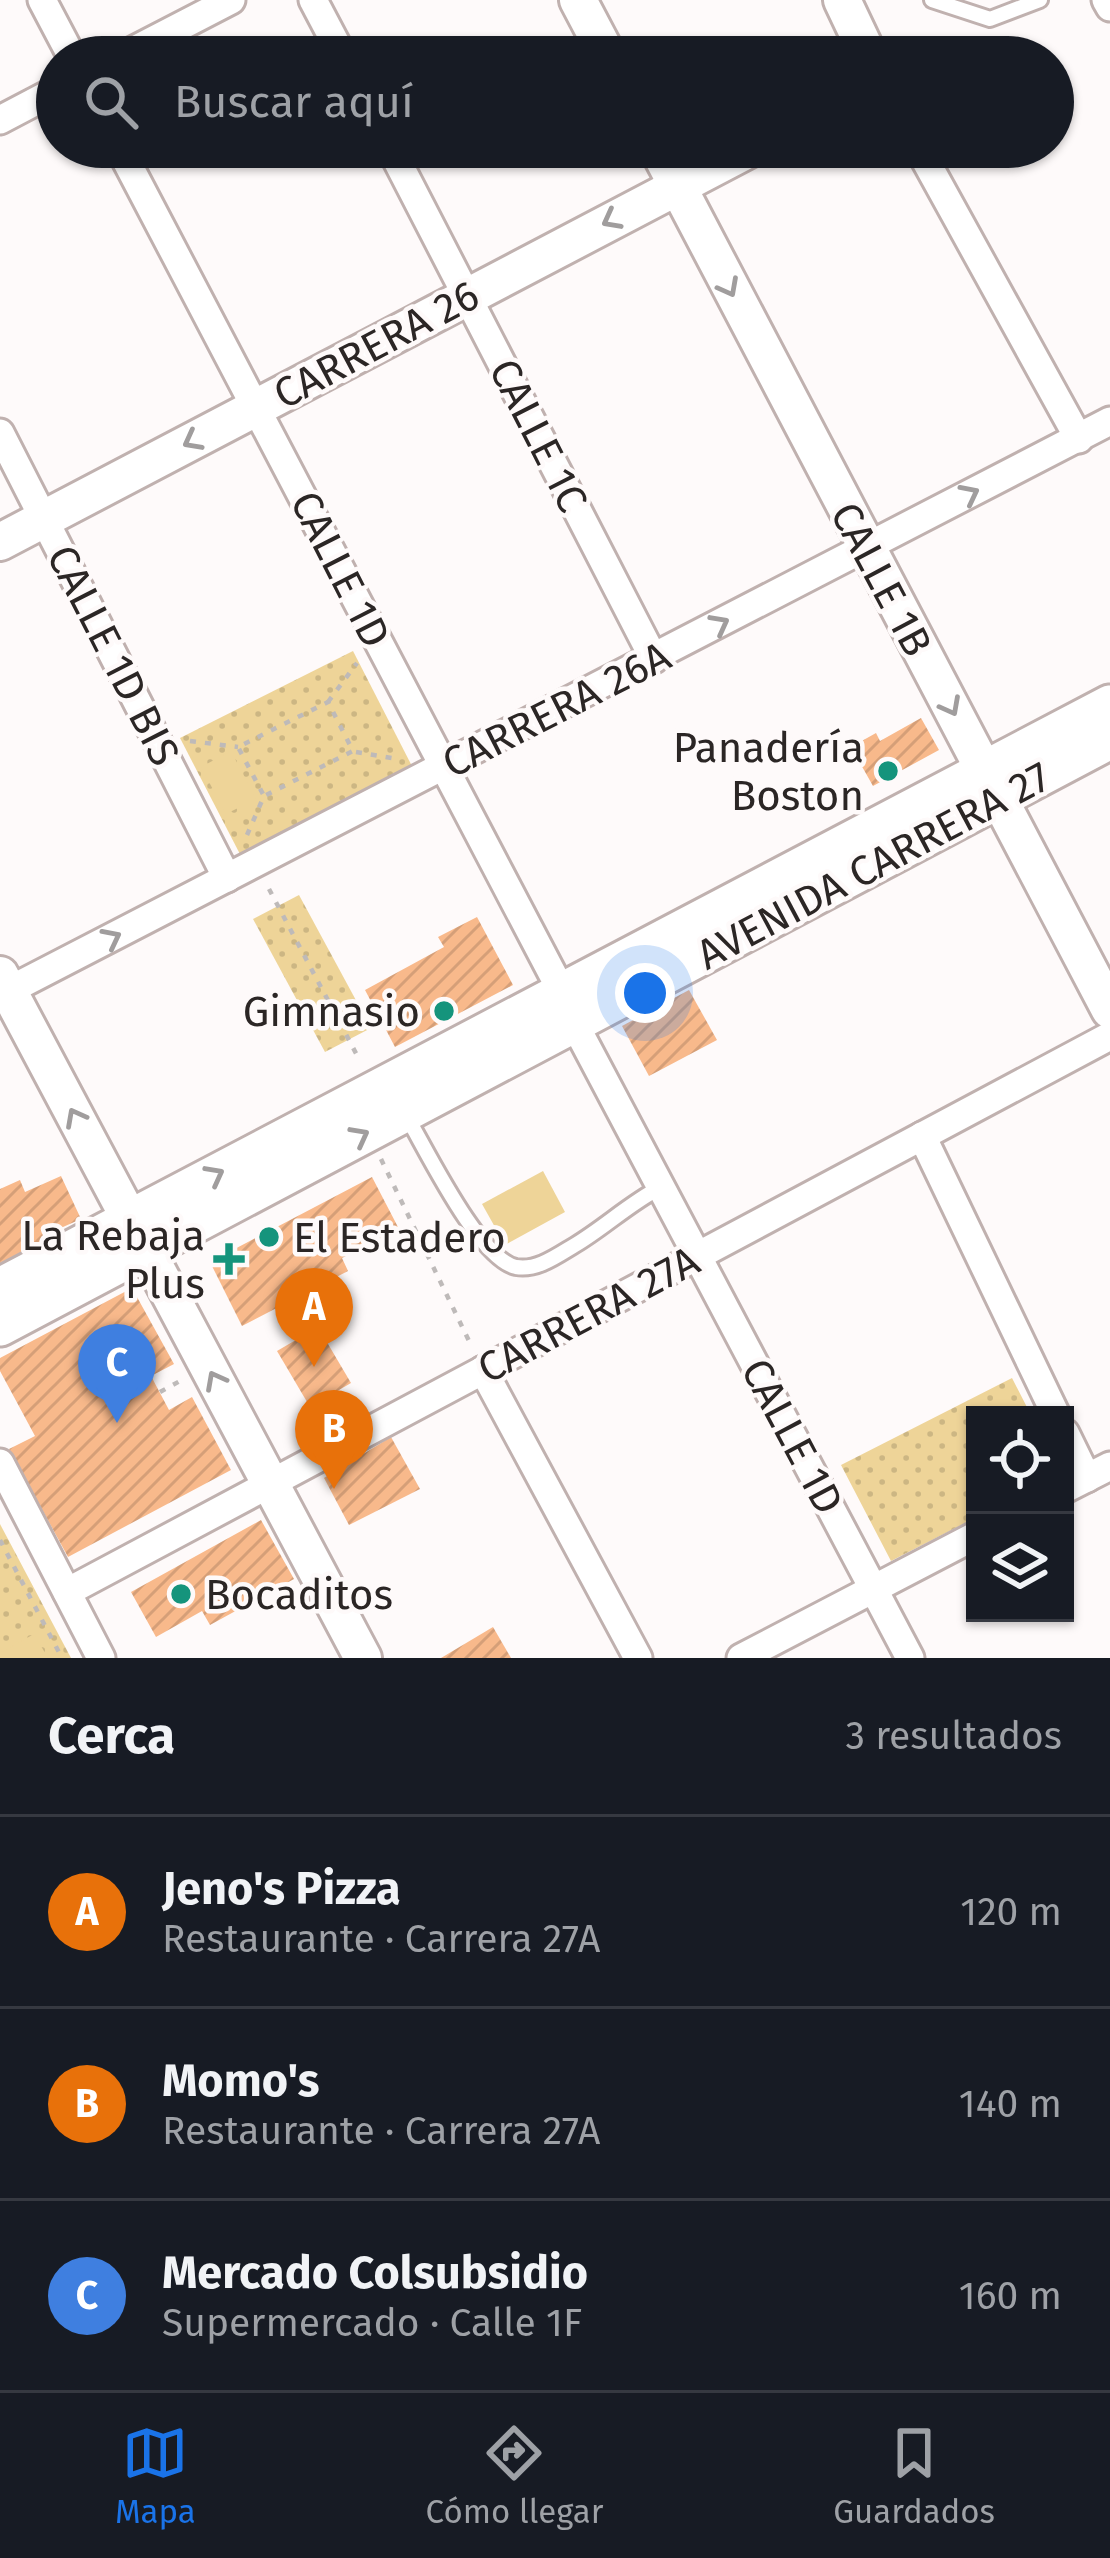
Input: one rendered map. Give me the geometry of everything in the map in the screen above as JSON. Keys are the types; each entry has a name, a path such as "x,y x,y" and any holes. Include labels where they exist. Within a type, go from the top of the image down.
{"main road":[{"name":"AVENIDA CARRERA 27","path":"0,1326 137,1235 991,785 1110,705"},
{"name":"AVENIDA CARRERA 27","path":"991,785 1110,739"},
{"name":"AVENIDA CARRERA 27","path":"0,1288 137,1235 368,1132 390,1102"}],"street":[{"path":"42,0 61,36"},
{"path":"162,36 231,0"},
{"path":"313,0 332,36"},
{"path":"578,0 597,36"},
{"path":"845,2 860,36"},
{"path":"0,120 36,101"},
{"name":"CALLE 1D","path":"130,168 910,1658"},
{"name":"CALLE 1C","path":"401,168 654,659"},
{"name":"CALLE 1B","path":"666,168 1110,1010"},
{"name":"CARRERA 26","path":"0,542 710,168"},
{"path":"930,168 1079,439"},
{"name":"CARRERA 26A","path":"3,987 445,767 1110,421"},
{"name":"CALLE 1D BIS","path":"0,433 227,878"},
{"path":"3,987 363,1658"},
{"name":"CARRERA 27A","path":"67,1592 1110,1036"},
{"path":"922,1136 1052,1406"},
{"path":"483,1370 638,1658"},
{"path":"0,1463 101,1658"},
{"path":"741,1658 966,1541"}],"lane":[{"path":"932,0 990,19 1040,0"},
{"path":"390,1102 483,1243 505,1263 520,1268 537,1266 581,1241 661,1187"}],"path":[{"path":"155,737 238,747 328,702 376,638"},
{"path":"238,747 264,796 282,788 353,752 328,702"},
{"path":"256,863 390,1102"},
{"path":"368,1132 483,1370"},
{"path":"160,1392 190,1375"},
{"path":"0,1540 62,1658"}],"shaded area":[{"path":"353,651 415,772 243,860 180,738"},
{"path":"231,751 256,799 226,814 201,767"},
{"path":"299,895 371,1028 325,1052 253,919"},
{"path":"543,1171 565,1212 505,1245 482,1204"},
{"path":"1012,1378 1026,1406 966,1406 966,1523 891,1561 841,1465"},
{"path":"0,1524 71,1658 0,1658"},
{"path":"34,1634 48,1658 0,1658 0,1653"}],"building":[{"path":"921,718 939,750 873,786 851,747 876,733 880,741"},
{"path":"477,917 513,985 395,1047 365,990 444,947 438,937"},
{"path":"689,990 717,1040 649,1076 622,1026"},
{"path":"61,1176 81,1219 45,1235 49,1244 0,1267 0,1189 20,1180 25,1192"},
{"path":"372,1177 399,1229 342,1258 348,1271 242,1326 210,1262"},
{"path":"132,1288 174,1364 151,1376 169,1410 192,1397 231,1470 68,1557 9,1449 35,1436 0,1371 0,1358"},
{"path":"318,1327 351,1383 310,1407 277,1351"},
{"path":"391,1437 420,1489 349,1525 324,1478"},
{"path":"261,1520 294,1579 210,1625 202,1611 156,1637 131,1592"},
{"path":"493,1627 511,1658 441,1658"}],"place":[{"name":"Panadería Boston","path":"888,771"},
{"name":"Gimnasio","path":"444,1011"},
{"name":"El Estadero","path":"269,1237"},
{"name":"La Rebaja Plus","path":"229,1259"},
{"name":"Jeno's Pizza","path":"314,1367"},
{"name":"Mercado Colsubsidio","path":"117,1423"},
{"name":"Momo's","path":"334,1489"},
{"name":"Bocaditos","path":"181,1594"}]}
